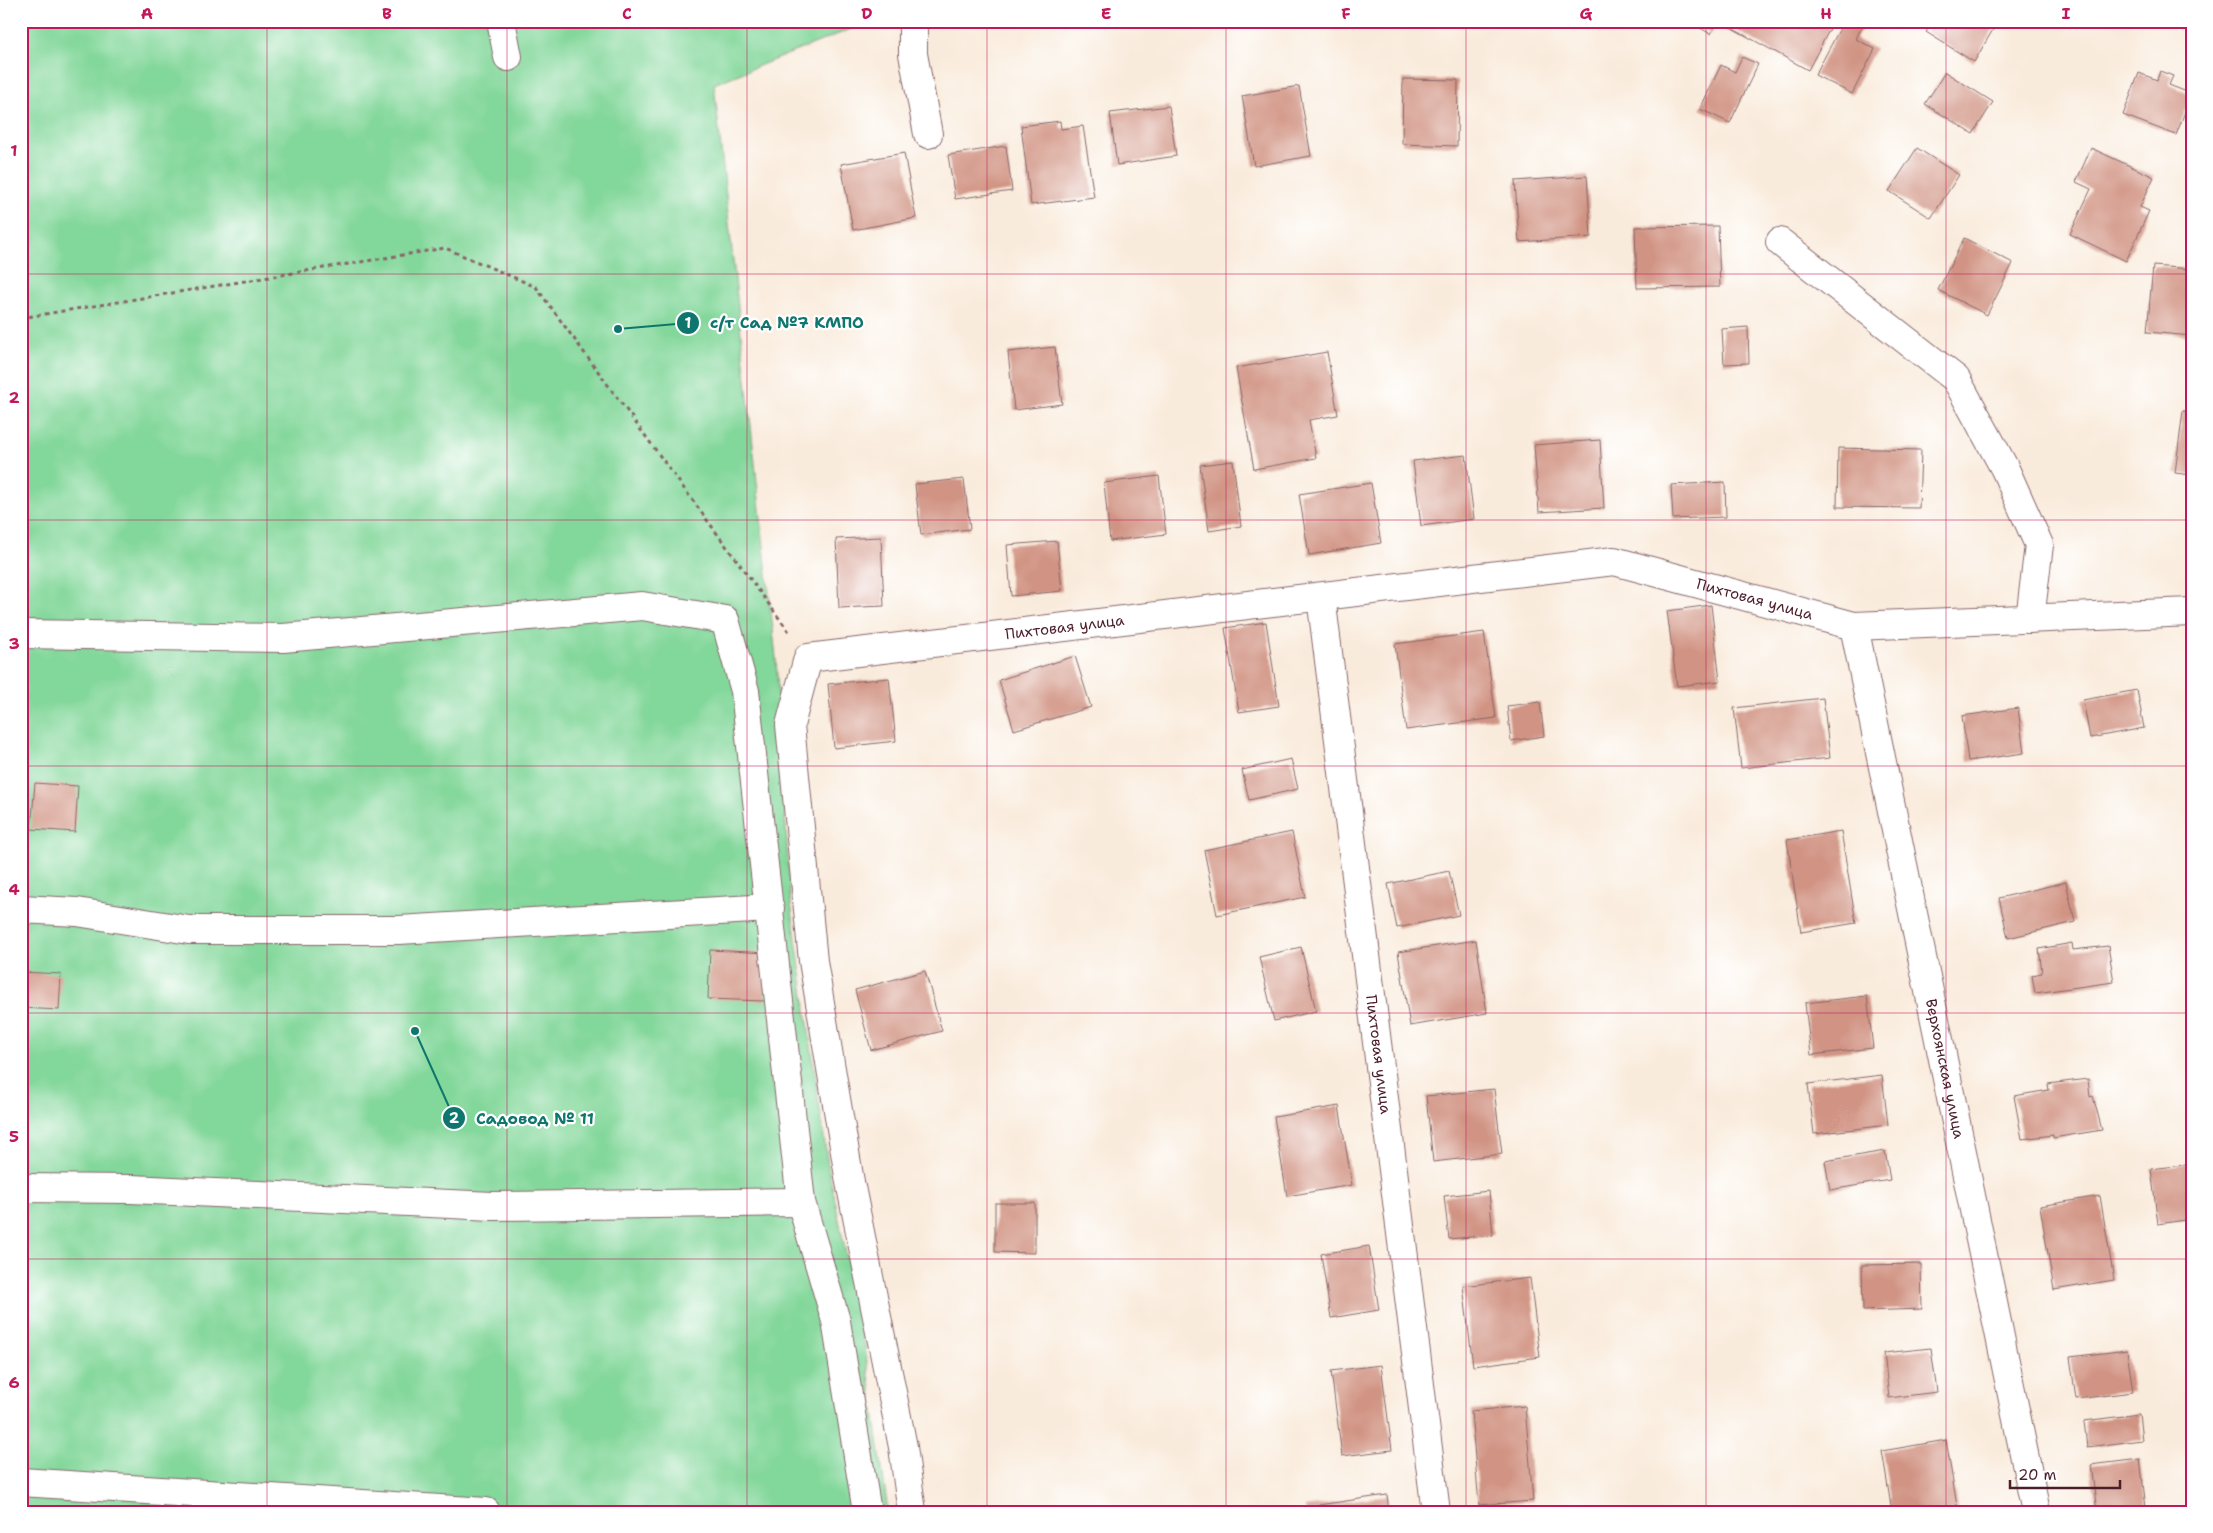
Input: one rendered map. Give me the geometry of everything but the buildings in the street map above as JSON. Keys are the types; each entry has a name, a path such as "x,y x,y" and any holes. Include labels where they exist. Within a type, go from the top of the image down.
{"street":[{"path":"501,21 508,57"},
{"path":"913,21 913,54 928,134"},
{"path":"1780,242 1956,379 2005,468 2039,545 2030,619"},
{"name":"Пихтовая улица","path":"808,658 1614,561 1854,626 2192,612"},
{"name":"Пихтовая улица","path":"1320,597 1436,1512"},
{"path":"21,634 284,638 642,606 725,620 745,691 801,1202 836,1321 867,1512"},
{"name":"Верхоянская улица","path":"1854,626 2036,1512"},
{"path":"808,658 790,725 813,960 850,1182 903,1447 912,1512"},
{"path":"21,909 77,912 189,930 398,930 770,908"},
{"path":"21,1188 131,1189 493,1206 801,1202"},
{"path":"21,1482 486,1512"}],"path":[{"path":"21,318 445,248 536,286 808,658"}],"green space":[{"path":"21,21 871,21 714,84 776,658 790,896 828,1166 865,1347 888,1512 21,1512"}],"place":[{"name":"с/т Сад №7 КМПО","path":"618,329"},
{"name":"Садовод № 11","path":"415,1031"}]}
